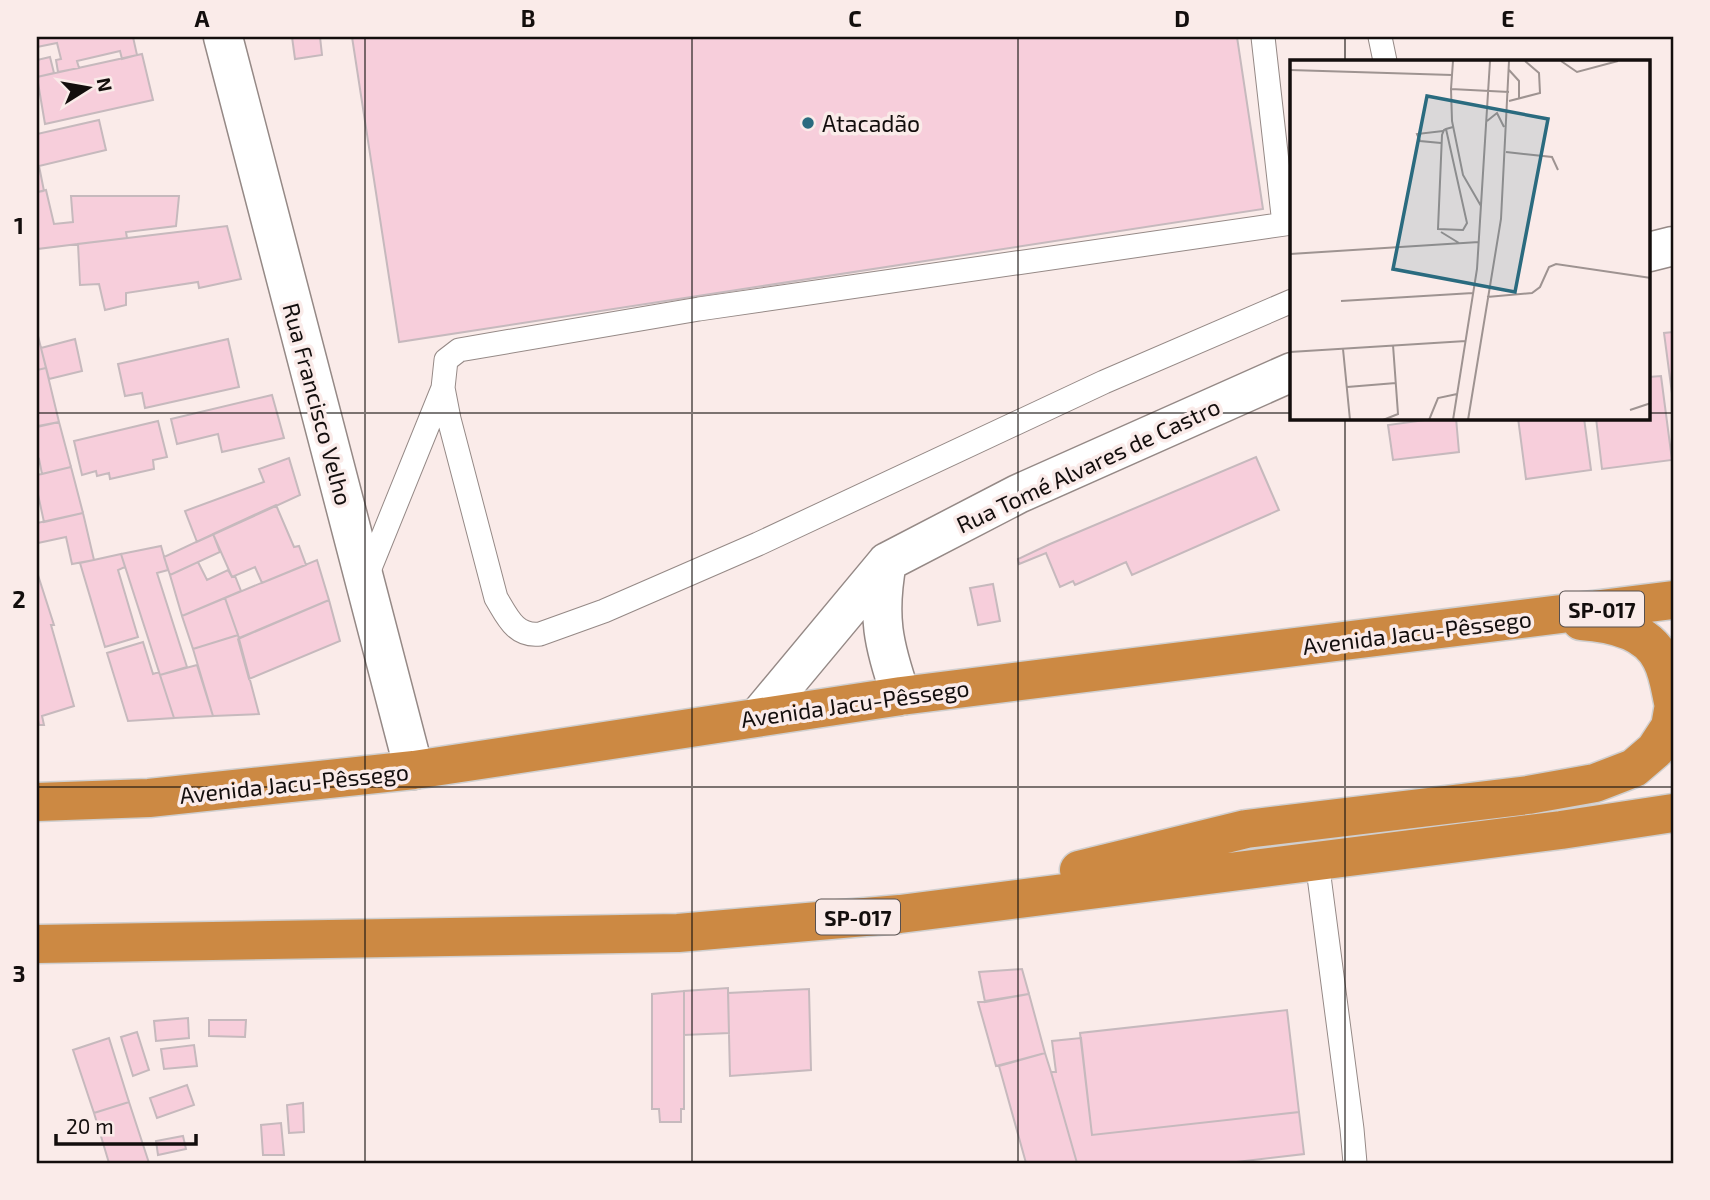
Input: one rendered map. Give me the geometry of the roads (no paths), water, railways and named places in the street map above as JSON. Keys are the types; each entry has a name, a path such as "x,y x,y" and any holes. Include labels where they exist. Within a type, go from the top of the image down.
{"highway":[{"name":"Avenida Jacu-Pêssego","path":"37,802 149,798 414,771 901,695 1673,600"},
{"path":"1530,618 1593,622 1628,630 1651,642 1662,661 1673,702"},
{"path":"901,914 1246,829 1528,795 1595,783 1634,768 1655,750 1670,727 1673,710"},
{"name":"SP-017","path":"37,944 678,933 901,914 1561,830 1673,813"}],"street":[{"name":"Rua Francisco Velho","path":"223,37 414,771"},
{"path":"1650,252 1673,246"},
{"name":"Rua Tomé Alvares de Castro","path":"758,717 887,562 1018,494 1290,373"},
{"path":"887,562 881,595 881,614 888,659 901,695"}],"lane":[{"path":"365,581 443,388 446,360 459,350 753,301 1288,224 1263,37"},
{"path":"1380,37 1385,60"},
{"path":"443,388 496,598 511,624 531,635 604,611 758,544 1104,382 1290,302"},
{"path":"1317,861 1352,1129 1354,1163"}],"place":[{"name":"Atacadão","path":"808,123"}]}
